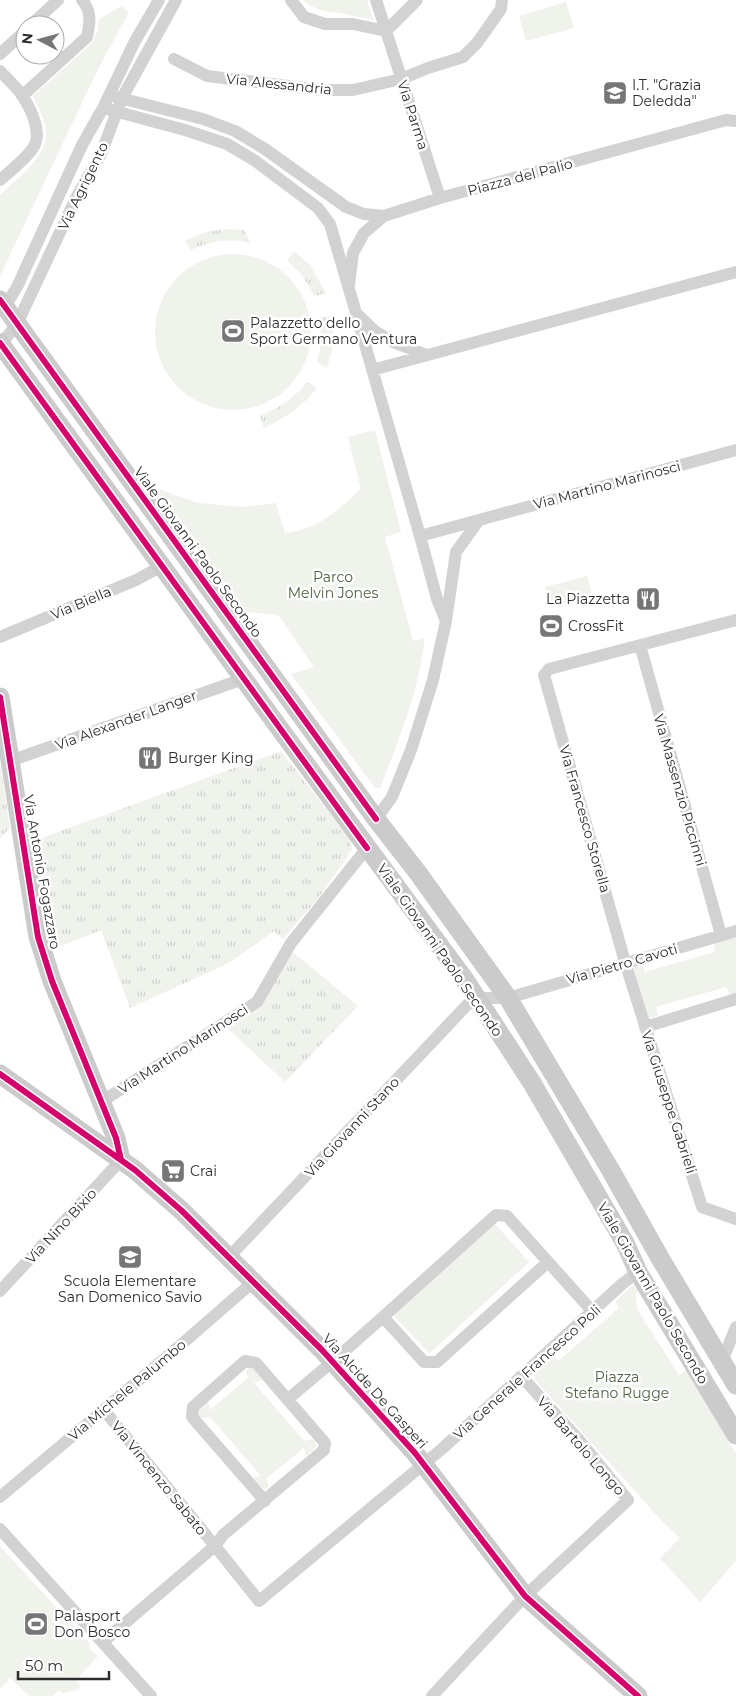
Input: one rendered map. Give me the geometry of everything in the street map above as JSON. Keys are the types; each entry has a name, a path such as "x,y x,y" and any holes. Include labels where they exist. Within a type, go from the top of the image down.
{"main road":[{"name":"Viale Giovanni Paolo Secondo","path":"2,306 508,998 736,1385"},
{"name":"Viale Giovanni Paolo Secondo","path":"0,344 476,998 532,1083 625,1243 638,1272 736,1435"},
{"name":"Via Antonio Fogazzaro","path":"0,697 38,937 52,981 101,1102"},
{"name":"Via Alcide De Gasperi","path":"0,1074 135,1170 182,1211 332,1362 424,1465 525,1596 638,1696"},
{"path":"101,1102 116,1138 121,1160"},
{"path":"638,1272 660,1258"}],"street":[{"path":"42,15 58,0"},
{"path":"22,96 87,37 90,23 88,7 82,0"},
{"name":"Via Agrigento","path":"0,344 17,324 76,198 101,154 116,112 116,97 135,42 159,0"},
{"name":"Via Agrigento","path":"2,306 18,285 82,145 103,108 116,97 176,0"},
{"path":"291,0 304,16 324,24 353,24 386,31 417,0"},
{"name":"Via Parma","path":"376,0 440,198"},
{"name":"Via Alessandria","path":"174,59 207,76 322,90 353,90 401,79 463,57 477,43 501,10 502,0"},
{"path":"0,54 15,40"},
{"path":"0,71 22,96 30,111 36,129 37,140 34,148 0,180"},
{"path":"116,97 203,119 235,131 265,149 346,207 364,214 384,216"},
{"path":"103,108 116,112"},
{"name":"Piazza del Palio","path":"116,112 186,130 227,144 254,160 318,208 330,224 420,536"},
{"name":"Piazza del Palio","path":"349,285 353,253 364,234 384,216 440,198 726,120 736,121"},
{"path":"372,370 736,272"},
{"path":"356,313 376,332 395,344 427,355"},
{"name":"Via Martino Marinosci","path":"420,536 736,450"},
{"path":"376,819 392,798 411,750 433,680 446,621 456,552 479,520"},
{"path":"420,536 437,599 446,621"},
{"name":"Via Biella","path":"0,637 136,580 162,566"},
{"path":"640,645 736,621"},
{"name":"Via Francesco Storella","path":"625,962 544,675 549,669 640,645"},
{"name":"Via Massenzio Piccinni","path":"640,645 721,935"},
{"name":"Via Alexander Langer","path":"10,761 243,679"},
{"name":"Via Martino Marinosci","path":"101,1102 257,1002 291,943 367,848"},
{"name":"Via Pietro Cavoti","path":"476,998 508,998 625,962 736,931"},
{"name":"Via Giuseppe Gabrieli","path":"625,962 702,1207 736,1219"},
{"name":"Via Giovanni Stano","path":"229,1257 467,1005 476,998"},
{"path":"645,1027 736,999"},
{"name":"Via Nino Bixio","path":"0,1291 121,1160"},
{"path":"288,1399 383,1317 496,1215 507,1216 593,1312"},
{"path":"383,1317 424,1362 437,1362 548,1262"},
{"name":"Via Generale Francesco Poli","path":"215,1546 259,1601 424,1465 638,1272"},
{"name":"Via Michele Palumbo","path":"0,1497 184,1343 253,1282"},
{"path":"722,1362 736,1327"},
{"path":"103,1642 215,1546 223,1534 265,1501 324,1450 324,1442 256,1362 245,1361 193,1407 192,1417 265,1501"},
{"name":"Via Bartolo Longo","path":"521,1376 579,1440 628,1500 525,1596"},
{"name":"Via Vincenzo Sabato","path":"104,1410 215,1546"},
{"path":"0,1529 150,1696"},
{"path":"432,1696 525,1596"}],"green space":[{"path":"303,0 367,0 373,20 321,10"},
{"path":"566,2 574,28 526,41 519,16"},
{"path":"121,6 129,12 98,69 0,276 0,195 31,166 43,148 46,139 44,121 33,96 92,43 98,30 99,19"},
{"path":"244,230 251,243 220,241 205,244 191,250 185,241 209,231"},
{"path":"294,251 310,265 326,293 315,296 300,272 287,261"},
{"name":"Palazzetto dello Sport Germano Ventura","path":"233,254 263,260 288,277 305,302 311,332 305,362 288,387 263,404 233,410 203,404 178,387 161,362 155,332 161,302 178,277 203,260"},
{"path":"332,315 333,346 327,368 317,362 321,346 320,318"},
{"path":"307,382 317,388 312,394 293,411 264,428 260,416 286,402"},
{"name":"Parco Melvin Jones","path":"375,430 401,532 385,537 413,641 425,638 413,696 380,788 375,788 291,674 314,667 278,615 248,612 155,493 159,489 198,503 243,507 276,503 285,533 307,528 326,518 361,489 348,437"},
{"path":"587,576 593,596 551,607 545,587"},
{"path":"281,751 350,839 352,850 320,896 283,939 274,931 229,963 130,1008 101,930 49,951 30,842"},
{"path":"0,763 10,828 0,838"},
{"path":"736,937 736,993 730,995 726,987 656,1007 658,1016 649,1018 635,967 643,966 645,972 715,952 715,943"},
{"path":"293,952 358,1006 285,1082 228,1029 259,1008"},
{"path":"494,1223 529,1262 429,1353 395,1317 395,1314"},
{"name":"Piazza Stefano Rugge","path":"633,1285 639,1290 636,1294 637,1309 679,1375 687,1370 736,1454 736,1561 700,1602 660,1558 680,1538 661,1520 536,1381 534,1376 536,1369 553,1356 558,1361 619,1308 615,1302"},
{"path":"249,1368 253,1369 262,1380 254,1383 304,1441 313,1439 316,1444 316,1447 306,1456 304,1448 267,1478 268,1487 265,1490 253,1478 261,1476 210,1417 201,1418 198,1414 198,1411 208,1402 210,1410 248,1378 246,1370"},
{"name":"Palasport Don Bosco","path":"0,1546 90,1644 89,1648 98,1656 76,1680 81,1686 77,1690 63,1693 59,1690 53,1696 29,1696 10,1678 0,1689"}],"cycle path":[{"path":"0,300 376,819"},
{"path":"0,343 367,848"},
{"path":"0,697 38,937 52,981 116,1138 121,1160"},
{"path":"0,1074 135,1170 182,1211 322,1350 415,1453 525,1596 638,1696"}],"place":[{"name":"I.T. \"Grazia Deledda\"","path":"615,93"},
{"name":"Palazzetto dello Sport Germano Ventura","path":"233,331"},
{"name":"La Piazzetta","path":"648,599"},
{"name":"CrossFit","path":"551,626"},
{"name":"Burger King","path":"150,758"},
{"name":"Crai","path":"173,1171"},
{"name":"Scuola Elementare San Domenico Savio","path":"130,1257"},
{"name":"Palasport Don Bosco","path":"36,1624"}]}
